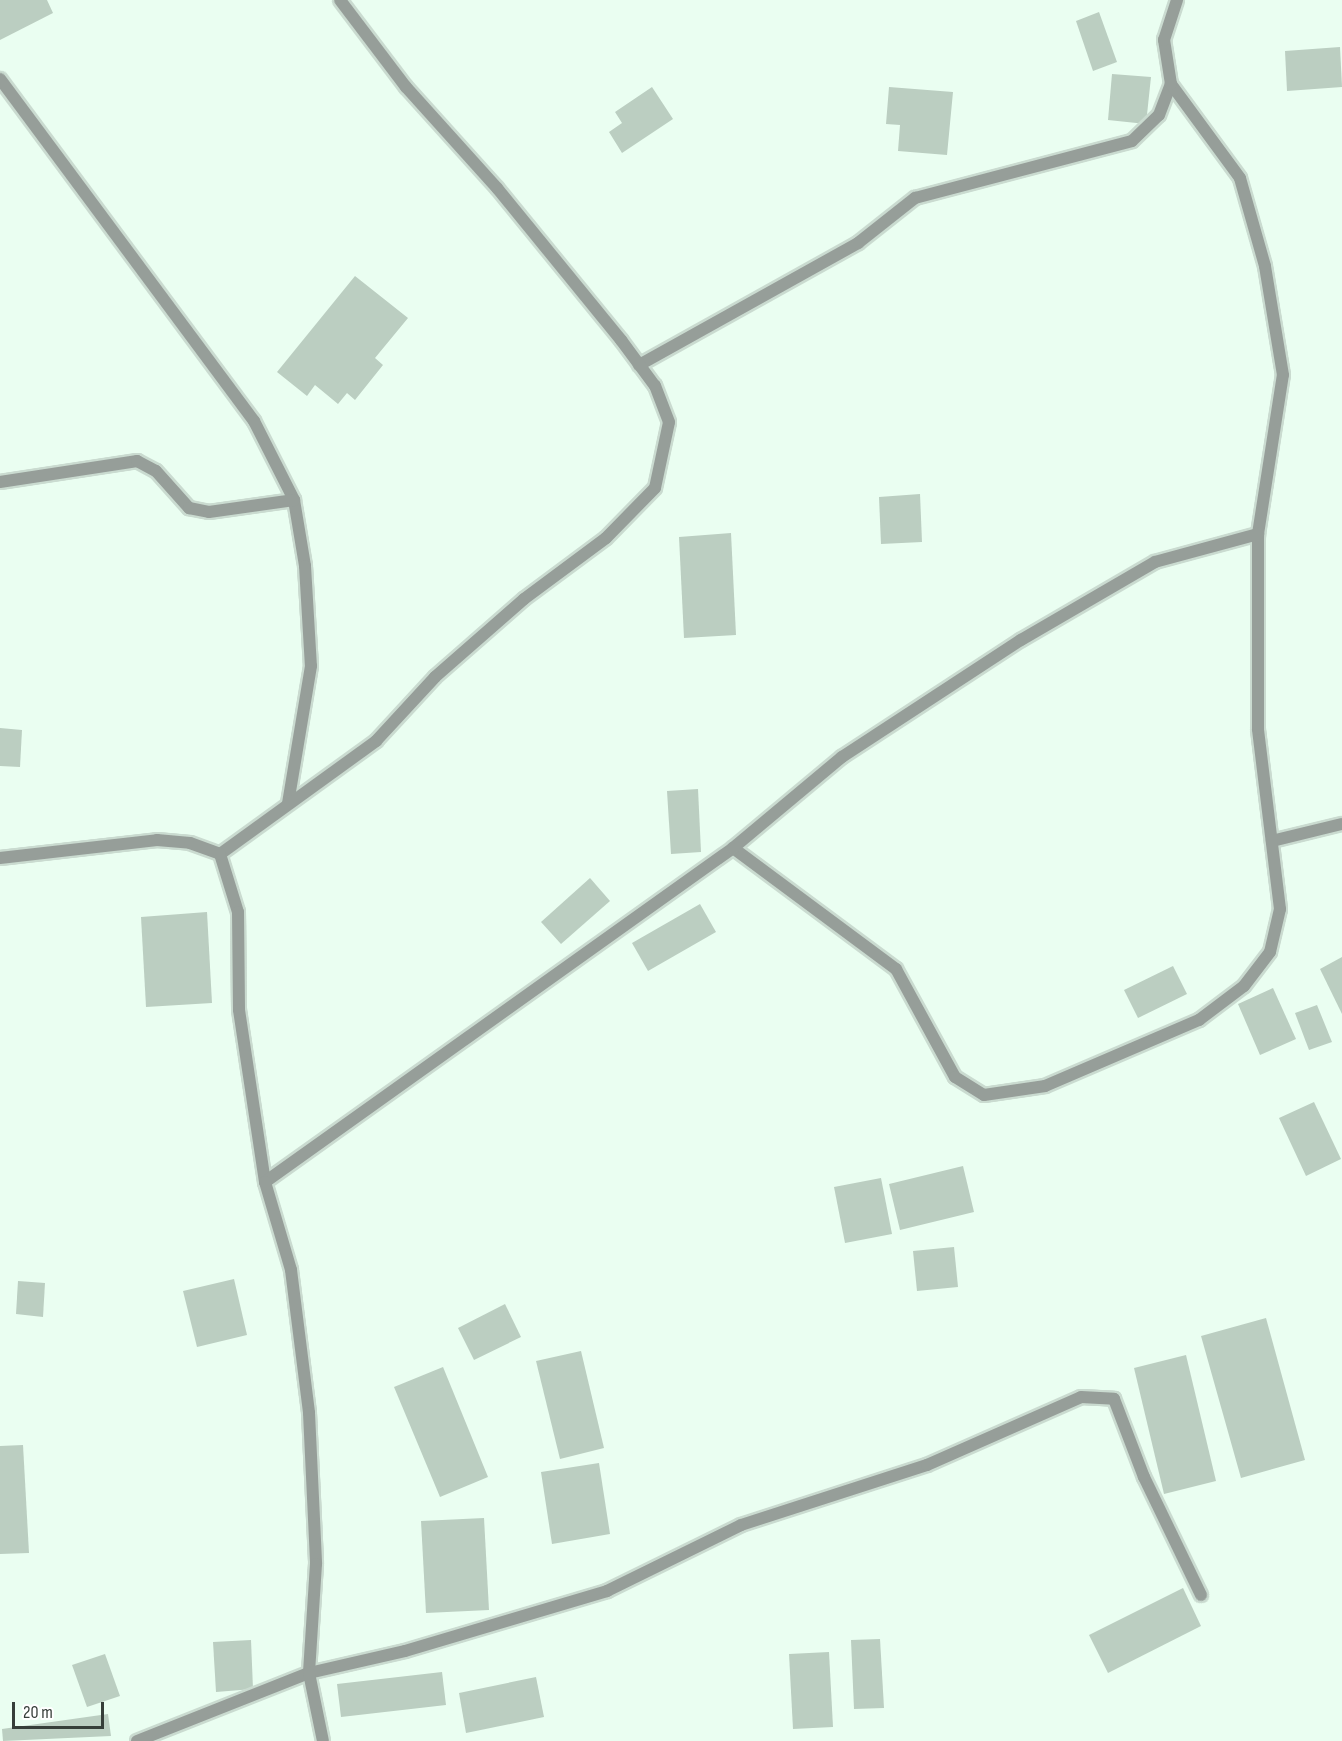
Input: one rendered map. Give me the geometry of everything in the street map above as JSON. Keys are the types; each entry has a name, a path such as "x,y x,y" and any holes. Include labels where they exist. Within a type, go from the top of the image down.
{"street":[{"path":"220,854 376,741 435,677 524,599 606,538 655,488 669,422 655,386 639,365 497,188 406,87 340,0"},
{"path":"733,848 896,969 955,1077 984,1095 1045,1086 1199,1020 1244,986 1270,952 1280,909 1258,729 1258,534 1282,375 1265,266 1240,178 1171,84 1164,40 1178,0"},
{"path":"0,79 254,421 294,500 305,566 311,666 288,804"},
{"path":"639,365 858,243 915,198 1132,141 1159,115 1171,84"},
{"path":"0,482 137,461 156,471 189,508 208,512 294,500"},
{"path":"265,1182 733,848 843,757 1021,640 1155,562 1258,534"},
{"path":"1272,841 1342,824"},
{"path":"0,858 157,840 190,843 220,854"},
{"path":"220,854 238,912 239,1011 265,1182 291,1270 309,1413 316,1564 309,1673 323,1741"},
{"path":"137,1741 309,1673 405,1651 607,1591 741,1525 927,1466 1081,1397 1114,1399 1144,1477 1201,1595"}],"building":[{"path":"0,0 47,0 53,13 0,40"},
{"path":"1099,12 1117,62 1093,71 1076,21"},
{"path":"1340,47 1342,87 1287,91 1285,51"},
{"path":"1112,74 1151,77 1146,124 1108,120"},
{"path":"652,87 673,119 622,153 609,132 622,123 615,112"},
{"path":"889,87 953,92 947,155 898,151 900,125 886,124"},
{"path":"355,276 408,318 375,358 383,365 355,400 347,393 338,404 315,385 307,396 277,372"},
{"path":"920,494 922,542 881,544 879,497"},
{"path":"731,533 736,635 684,638 679,537"},
{"path":"0,728 22,730 20,767 0,766"},
{"path":"698,789 701,852 671,854 667,791"},
{"path":"590,878 610,901 561,944 541,922"},
{"path":"700,904 716,932 648,971 632,943"},
{"path":"207,912 212,1003 146,1007 141,917"},
{"path":"1342,957 1342,1014 1320,969"},
{"path":"1173,966 1187,994 1138,1018 1124,990"},
{"path":"1273,988 1296,1039 1260,1055 1238,1004"},
{"path":"1317,1005 1332,1042 1309,1050 1295,1013"},
{"path":"1314,1102 1341,1159 1306,1176 1279,1118"},
{"path":"963,1166 974,1212 900,1230 889,1184"},
{"path":"881,1178 892,1234 845,1243 834,1187"},
{"path":"954,1247 958,1287 917,1291 913,1251"},
{"path":"234,1279 247,1335 197,1347 183,1291"},
{"path":"18,1281 45,1283 43,1317 16,1314"},
{"path":"505,1304 521,1337 474,1360 458,1328"},
{"path":"1266,1318 1305,1460 1241,1478 1201,1336"},
{"path":"581,1351 604,1448 560,1459 536,1361"},
{"path":"1186,1355 1216,1481 1164,1494 1134,1368"},
{"path":"443,1367 488,1477 440,1497 394,1387"},
{"path":"23,1445 29,1553 0,1554 0,1446"},
{"path":"599,1463 610,1534 552,1544 541,1472"},
{"path":"484,1518 489,1610 426,1613 421,1521"},
{"path":"1183,1588 1201,1626 1108,1673 1089,1635"},
{"path":"880,1639 884,1708 854,1709 851,1640"},
{"path":"251,1640 253,1689 216,1692 213,1642"},
{"path":"829,1652 833,1727 793,1729 789,1654"},
{"path":"105,1654 120,1696 87,1707 72,1665"},
{"path":"442,1672 446,1705 341,1717 337,1684"},
{"path":"536,1677 544,1717 466,1733 459,1693"},
{"path":"108,1714 111,1736 3,1741 2,1729"}]}
